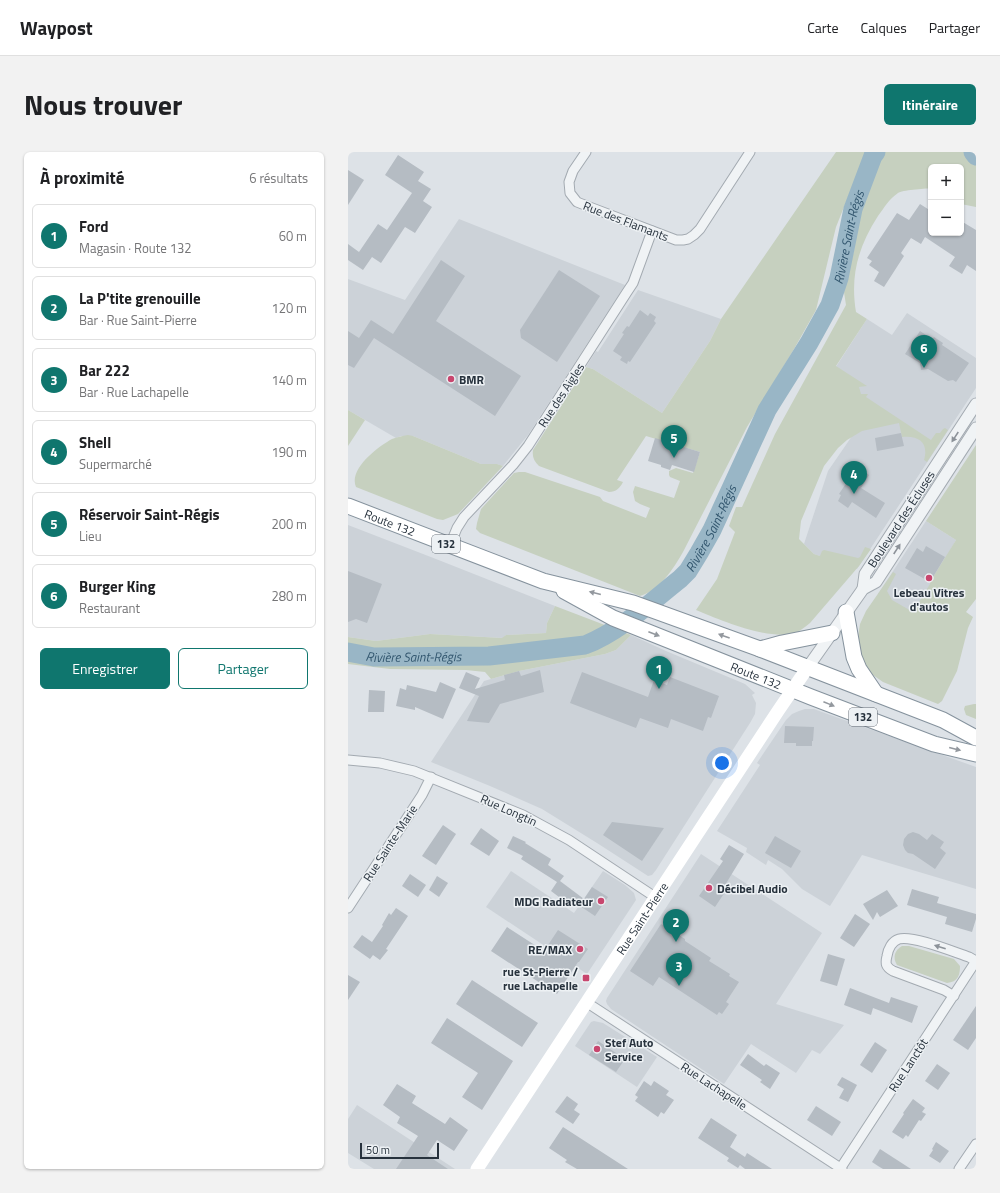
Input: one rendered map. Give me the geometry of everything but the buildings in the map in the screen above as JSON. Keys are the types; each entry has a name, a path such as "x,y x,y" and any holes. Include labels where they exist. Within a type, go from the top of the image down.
{"highway":[{"name":"Route 132","path":"348,506 543,580 633,603 760,649 943,720 976,738"},
{"name":"Route 132","path":"543,580 613,618 934,744 976,754"},
{"path":"846,612 854,657 859,669 876,694"},
{"path":"760,649 832,633"}],"main road":[{"name":"Rue Saint-Pierre","path":"477,1169 792,689 808,667"}],"street":[{"name":"Rue des Flamants","path":"586,152 571,175 569,182 569,191 574,199 581,204 676,240 688,239 700,229 750,152"},
{"name":"Rue des Aigles","path":"450,545 457,528 464,518 513,465 528,446 628,292 633,283 652,231"},
{"name":"Boulevard des Écluses","path":"862,589 865,574 976,404"},
{"name":"Boulevard des Écluses","path":"862,589 876,582 976,428"},
{"path":"808,667 862,589"},
{"name":"Rue Longtin","path":"348,760 389,765 414,771 499,804 546,827 577,845 655,897"},
{"name":"Rue Sainte-Marie","path":"348,908 422,795 431,777"},
{"path":"954,996 944,990 894,972 888,968 886,962 888,950 891,945 899,939 910,939 969,957 976,961"},
{"name":"Rue Lanctôt","path":"841,1169 976,961"},
{"name":"Rue Lachapelle","path":"586,1002 841,1169"},
{"path":"959,1169 976,1144"}],"shaded area":[{"path":"459,219 625,285 528,435 503,466 497,464 481,464 413,436 401,436 396,438 348,410 348,279 405,300"},
{"path":"638,290 721,319 710,341 662,413 593,369 586,367 596,351 598,352"},
{"path":"907,313 976,358 976,388 857,569 814,554 804,544 828,471 874,404 830,376 867,319 892,335"},
{"path":"926,521 956,540 914,614 878,594"},
{"path":"348,525 555,606 547,623 546,633 506,635 503,638 430,634 376,641 348,637"},
{"path":"631,635 745,684 755,693 752,695 756,703 755,714 750,723 656,870 652,875 648,876 542,809 431,762 484,681 519,671 605,654 616,650"},
{"path":"805,709 814,709 976,767 976,889 862,855 830,906 802,889 782,869 768,860 766,865 746,852 747,848 717,831 760,765 757,763 786,720 792,714"},
{"path":"701,854 822,933 776,1004 844,1025 820,1054 812,1050 796,1073 751,1044 724,1084 611,1009 607,1004 607,998"},
{"path":"511,871 574,913 603,871 625,885 634,893 636,900 587,974 486,907"},
{"path":"594,1021 603,1023 657,1057 637,1087 575,1046 591,1022"},
{"path":"357,1105 455,1169 374,1169 348,1153 348,1119"}],"green space":[{"path":"836,152 866,152 836,227 816,310 747,427 683,552 660,584 640,596 480,533 476,529 481,509 514,473 519,472 525,472 600,497 603,501 646,518 650,508 635,501 633,492 635,486 674,498 680,481 670,477 669,471 676,468 693,473 700,452 646,436 617,480 623,482 622,484 616,490 609,492 539,466 534,459 533,450 586,367 593,369 662,413 710,341 721,319"},
{"path":"885,152 965,152 976,162 976,207 964,205 964,164 928,164 928,188 908,190 898,193 889,201 878,216 865,239 857,262 855,274 854,299 856,312 867,319 836,366 867,386 859,387 861,394 868,394 866,397 931,440 936,433 940,433 945,428 948,430 927,462 924,460 924,445 921,441 913,437 902,437 899,423 862,431 847,440 838,448 824,466 801,521 799,539 814,554 820,556 824,550 858,558 865,547 871,549 859,566 810,623 801,630 784,635 759,632 718,619 696,610 717,579 735,532 729,526 736,507 742,507 775,434 846,305 844,292 854,250 860,213 870,178"},
{"path":"348,410 365,420 348,446"},
{"path":"408,435 481,464 497,464 503,466 458,514 443,520 356,487 356,473 366,459 392,439"},
{"path":"976,445 976,599 966,612 973,617 968,628 957,671 942,701 938,704 883,682 873,675 862,663 858,637 860,624 866,611 893,572 896,574 887,591 892,600 913,612 956,540 926,521"},
{"path":"555,606 631,635 616,650 605,654 519,671 491,679 485,672 466,670 390,669 348,664 348,637 376,641 430,634 502,638 506,635 546,633 547,623"},
{"path":"976,704 976,719 966,715 964,709 965,706"},
{"path":"902,946 909,946 954,959 960,966 958,978 947,983 897,965 895,962 895,954"}],"waterway":[{"name":"Rivière Saint-Régis","path":"348,652 374,657 489,656 585,645 622,624 646,607 680,579 688,571 712,530 767,410 809,343 830,305 839,278 853,209 873,156 876,152"},
{"path":"973,152 976,156"}],"place":[{"name":"Burger King","path":"924,368"},
{"name":"BMR","path":"451,379"},
{"name":"Réservoir Saint-Régis","path":"674,458"},
{"name":"Shell","path":"854,494"},
{"name":"Lebeau Vitres d'autos","path":"929,578"},
{"name":"Ford","path":"659,689"},
{"name":"Décibel Audio","path":"709,888"},
{"name":"MDG Radiateur","path":"601,901"},
{"name":"La P'tite grenouille","path":"676,942"},
{"name":"RE/MAX","path":"580,949"},
{"name":"rue St-Pierre / rue Lachapelle","path":"586,978"},
{"name":"Bar 222","path":"679,986"},
{"name":"Stef Auto Service","path":"597,1049"}]}
